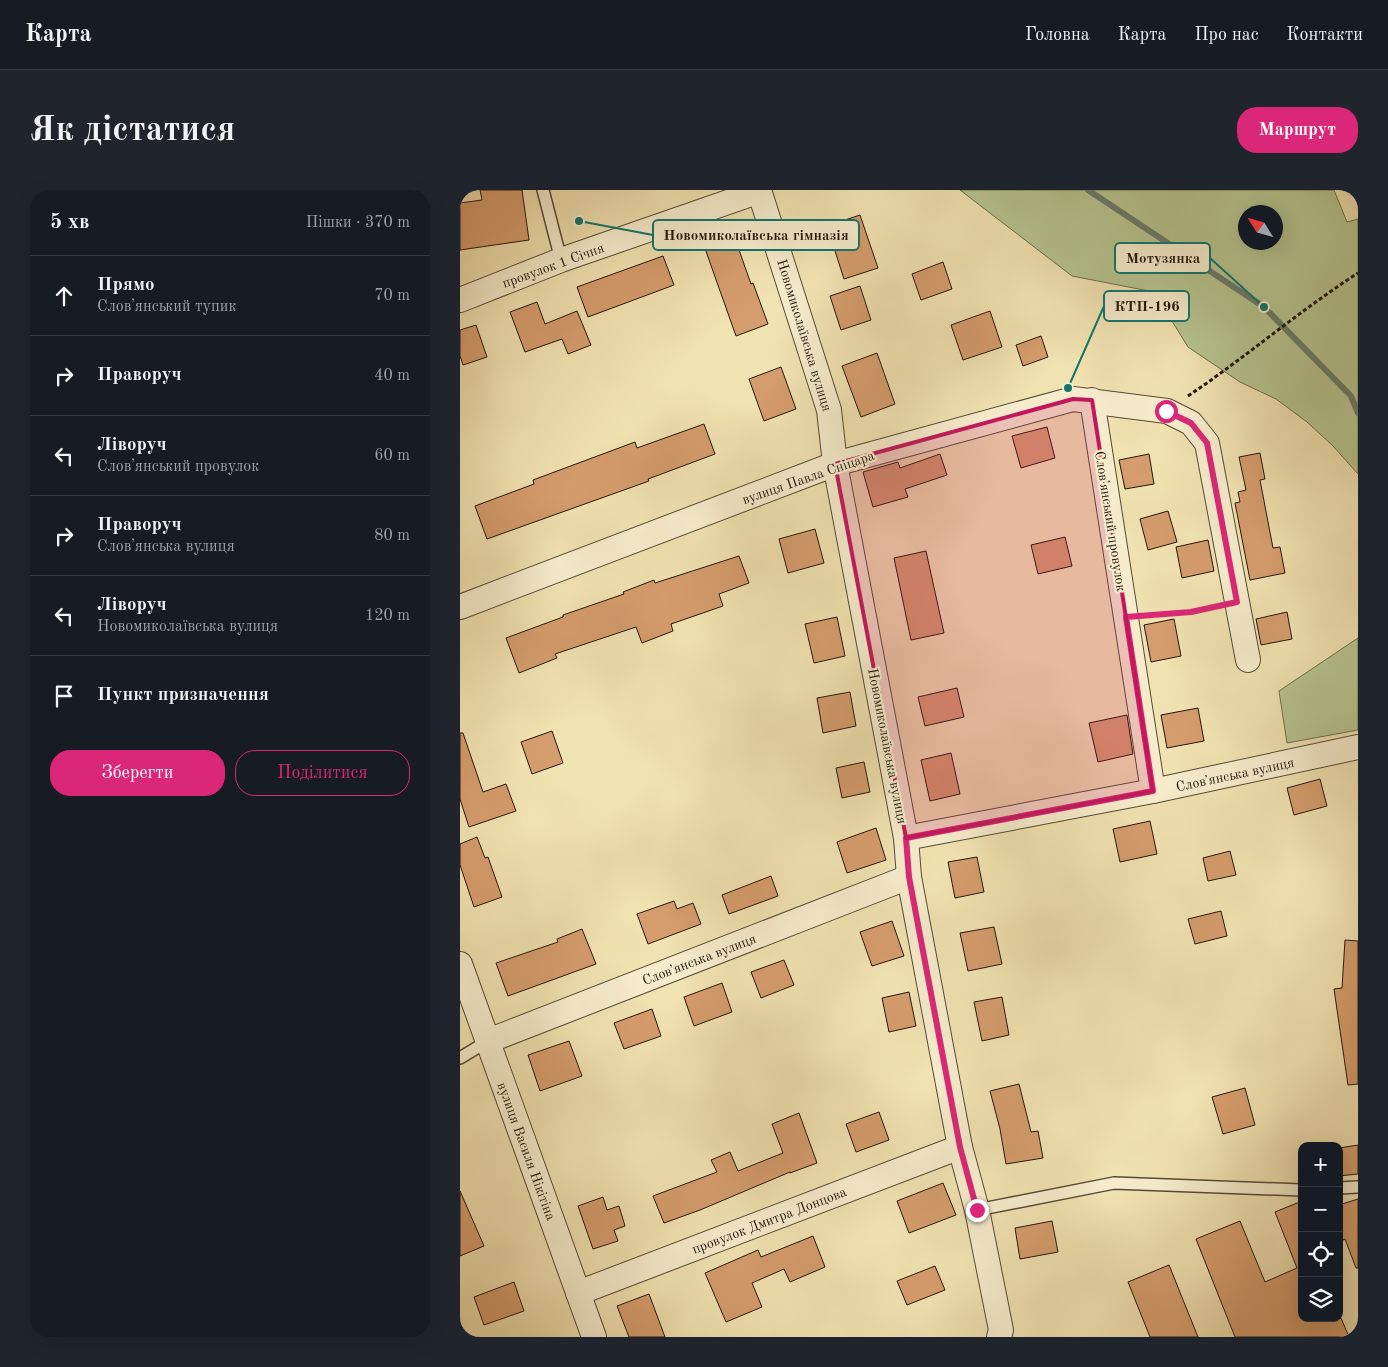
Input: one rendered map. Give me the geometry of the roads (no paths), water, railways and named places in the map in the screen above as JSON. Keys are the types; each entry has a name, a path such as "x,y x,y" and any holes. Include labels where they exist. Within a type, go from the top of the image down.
{"street":[{"name":"провулок 1 Січня","path":"460,300 561,260 760,191"},
{"name":"Новомиколаївська вулиця","path":"760,191 829,410 835,464 906,838 909,877 960,1147 977,1210 1001,1330 999,1337"},
{"name":"вулиця Павла Сніцара","path":"460,607 835,464 1073,399 1092,400 1117,406 1166,411 1191,423 1207,443 1248,660"},
{"name":"Словʼянський провулок","path":"1092,400 1153,791"},
{"name":"Словʼянська вулиця","path":"906,838 1153,791 1358,747"},
{"name":"Словʼянська вулиця","path":"488,1041 909,877"},
{"name":"вулиця Василя Нікітіна","path":"460,964 594,1337"},
{"name":"провулок Дмитра Донцова","path":"578,1293 960,1147"}],"lane":[{"path":"543,190 561,260"},
{"path":"460,1058 488,1041"},
{"path":"977,1210 1114,1183 1298,1190"},
{"path":"1343,1188 1358,1187"}],"waterway":[{"path":"1088,190 1264,307 1351,396 1358,413"}],"place":[{"name":"Новомиколаївська гімназія","path":"579,221"},
{"name":"Мотузянка","path":"1264,307"},
{"name":"КТП-196","path":"1068,388"}]}
